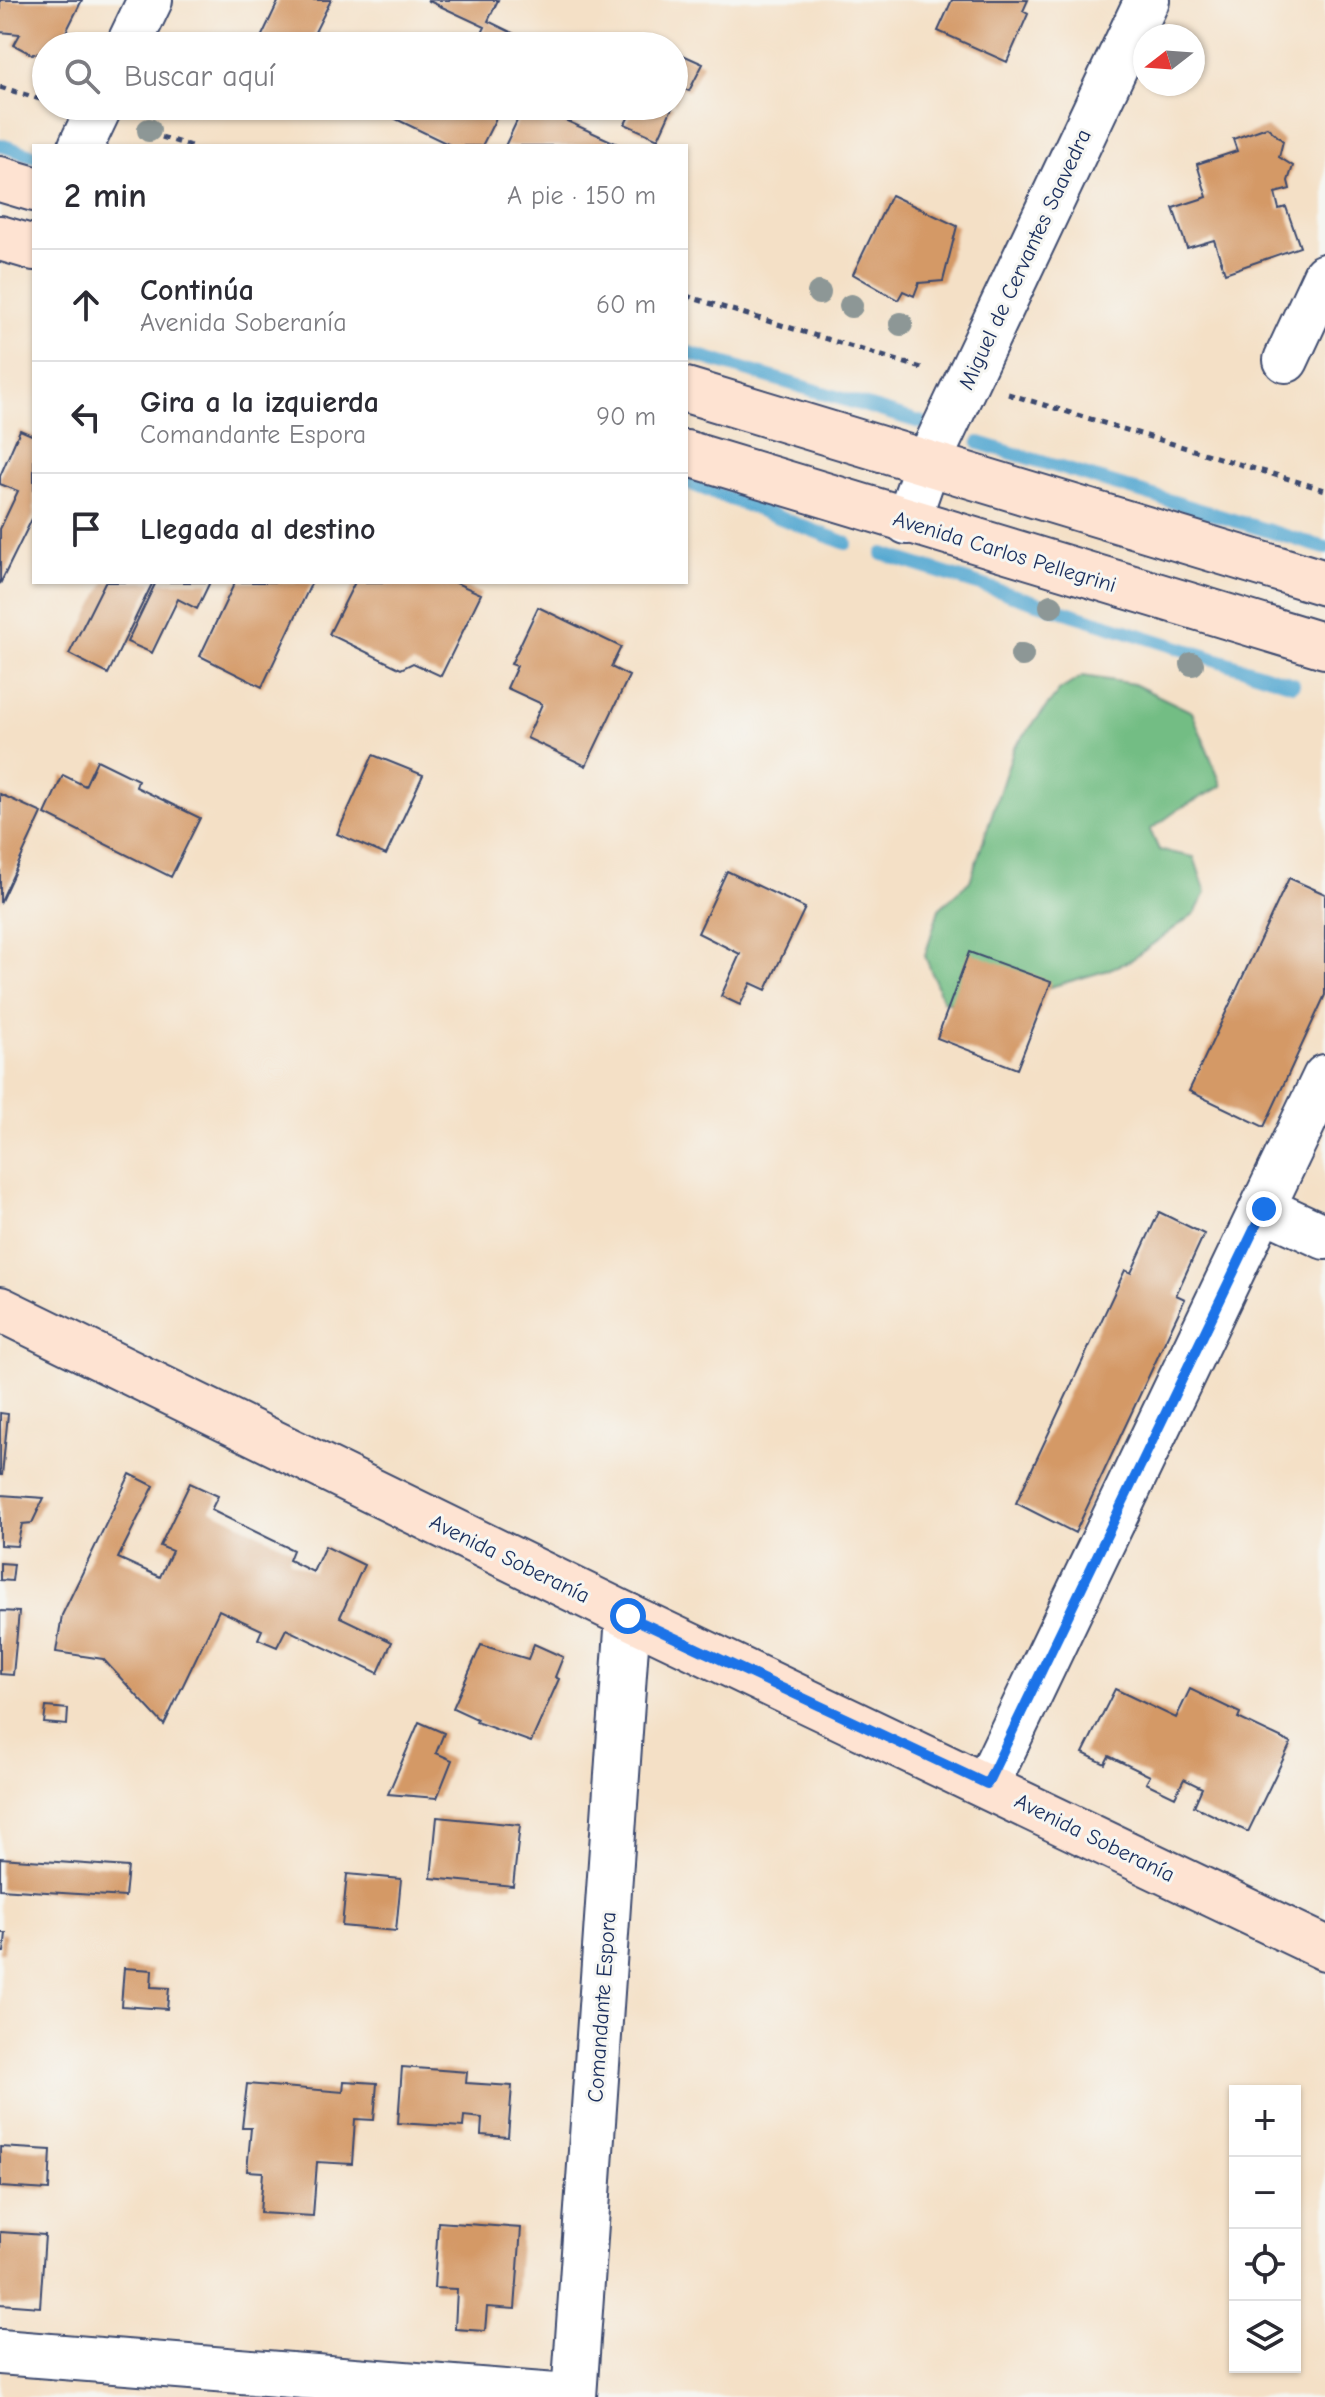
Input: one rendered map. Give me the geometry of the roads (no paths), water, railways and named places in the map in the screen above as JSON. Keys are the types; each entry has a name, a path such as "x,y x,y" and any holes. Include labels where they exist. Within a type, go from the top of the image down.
{"street":[{"path":"135,32 150,0"},
{"name":"Miguel de Cervantes Saavedra","path":"907,522 927,465 1147,0"},
{"path":"82,144 93,120"},
{"path":"0,179 32,188"},
{"path":"1286,360 1325,276"},
{"path":"688,391 1325,583"},
{"name":"Avenida Carlos Pellegrini","path":"688,454 1325,646"},
{"path":"987,1784 1325,1077"},
{"path":"1264,1209 1325,1237"},
{"name":"Avenida Soberanía","path":"0,1309 628,1616 987,1784 1325,1948"},
{"name":"Comandante Espora","path":"572,2397 628,1616"},
{"path":"0,2352 572,2397"}],"waterway":[{"path":"0,145 32,155"},
{"path":"688,353 923,423"},
{"path":"979,443 1325,548"},
{"path":"688,483 846,543"},
{"path":"883,554 1293,684"}]}
